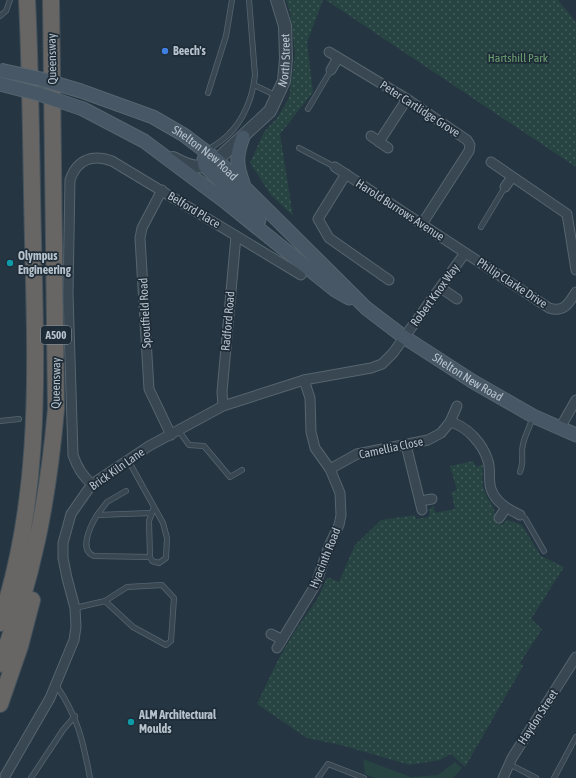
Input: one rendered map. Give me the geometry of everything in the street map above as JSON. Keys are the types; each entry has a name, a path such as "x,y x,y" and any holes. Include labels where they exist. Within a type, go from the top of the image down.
{"highway":[{"name":"Queensway","path":"0,623 17,564 31,476 36,372 27,0"},
{"name":"Queensway","path":"0,664 34,560 51,468 56,409 57,358 51,0"},
{"path":"0,704 20,646 40,568 48,513 51,468"},
{"path":"0,592 7,573 31,476"}],"main road":[{"name":"Shelton New Road","path":"0,70 41,79 81,91 153,117 184,135 217,160 366,308"},
{"name":"Shelton New Road","path":"0,84 39,94 83,109 144,141 335,290 366,308 404,337 472,381 533,416 576,435"},
{"path":"243,136 237,152 237,167 244,187"},
{"path":"207,152 204,160 205,166 292,255"}],"street":[{"name":"North Street","path":"205,166 217,160 270,111 278,97 284,81 286,59 285,26 277,0"},
{"name":"Peter Cartlidge Grove","path":"329,52 407,99 467,140 470,145 469,151 422,224"},
{"path":"331,70 338,58"},
{"path":"388,148 375,139 407,99"},
{"path":"144,141 187,165 200,168 205,166"},
{"name":"Belford Place","path":"92,484 84,478 80,472 73,455 68,302 70,180 72,173 83,161 100,157 112,161 301,275"},
{"path":"491,162 567,214 576,270"},
{"name":"Harold Burrows Avenue","path":"335,167 465,253"},
{"path":"346,174 314,219 329,238 390,280"},
{"path":"506,187 512,177"},
{"name":"Spoutfield Road","path":"162,190 142,228 140,238 149,389 175,433"},
{"name":"Radford Road","path":"223,406 223,384 236,236"},
{"name":"Robert Knox Way","path":"404,337 465,253"},
{"name":"Philip Clarke Drive","path":"465,253 549,308 556,310 562,309 567,305 576,292"},
{"path":"441,288 457,299"},
{"name":"Brick Kiln Lane","path":"5,777 56,686 74,640 76,627 75,608 67,578 63,543 71,514 92,484 128,460 223,406 304,380 371,368 382,364 404,337"},
{"name":"Hyacinth Road","path":"277,648 281,639 316,584 329,546 339,525 341,515 340,492 330,469 315,448 311,432 310,398 304,380"},
{"path":"560,428 576,400"},
{"name":"Camellia Close","path":"330,469 357,454 428,440 441,433 450,422 457,406"},
{"path":"450,422 457,424 474,436 488,461 491,488 499,503 520,515"},
{"path":"406,444 421,506 432,499"},
{"path":"499,518 506,508"},
{"path":"271,634 281,639"},
{"name":"Haydon Street","path":"503,778 509,764 576,658"}],"lane":[{"path":"0,16 6,11 10,0"},
{"path":"208,93 226,36 232,0"},
{"path":"207,152 222,141 236,127 243,116 254,85 255,75 249,2"},
{"path":"308,109 331,70"},
{"name":"North Street","path":"254,85 278,97"},
{"path":"300,148 335,167"},
{"path":"481,227 506,187"},
{"path":"520,472 524,463 521,454 523,444 533,416"},
{"path":"0,420 19,419"},
{"path":"175,433 189,444 204,446 210,451 230,476 242,470"},
{"path":"128,460 154,508 166,531 166,555 164,561 159,563 152,561 150,557 151,513 154,508"},
{"path":"126,491 106,502 97,515 86,541 87,550 89,555 94,556 150,557"},
{"path":"97,515 151,513"},
{"path":"520,515 525,518 544,551"},
{"path":"75,608 105,601 127,587 162,585 174,598 170,641 166,646 133,627 105,601"},
{"path":"56,686 75,716 86,753 90,778"},
{"path":"31,778 63,730 75,716"},
{"path":"554,778 576,737"},
{"path":"318,778 328,764 354,776 364,778"},
{"path":"509,764 536,778"}],"green space":[{"path":"286,0 323,0 307,42 313,92 280,134 293,216 271,195 250,163 264,132 277,118 289,98 295,54 290,12"},
{"name":"Hartshill Park","path":"326,0 558,0 576,22 576,167"},
{"path":"473,461 476,467 483,465 483,487 494,511 493,518 502,525 507,520 522,525 541,556 564,567 531,619 542,629 520,663 523,666 465,767 451,754 440,760 410,765 341,745 307,738 257,704 279,658 295,631 318,598 327,577 339,582 355,545 381,520 415,515 416,519 429,517 430,509 434,506 435,513 455,509 451,492 457,490 450,466"},
{"path":"363,759 411,777 438,775 455,762 462,768 453,778 375,778 365,774"}],"place":[{"name":"Beech's","path":"165,51"},
{"name":"Olympus Engineering","path":"10,263"},
{"name":"ALM Architectural Moulds","path":"131,722"}]}
